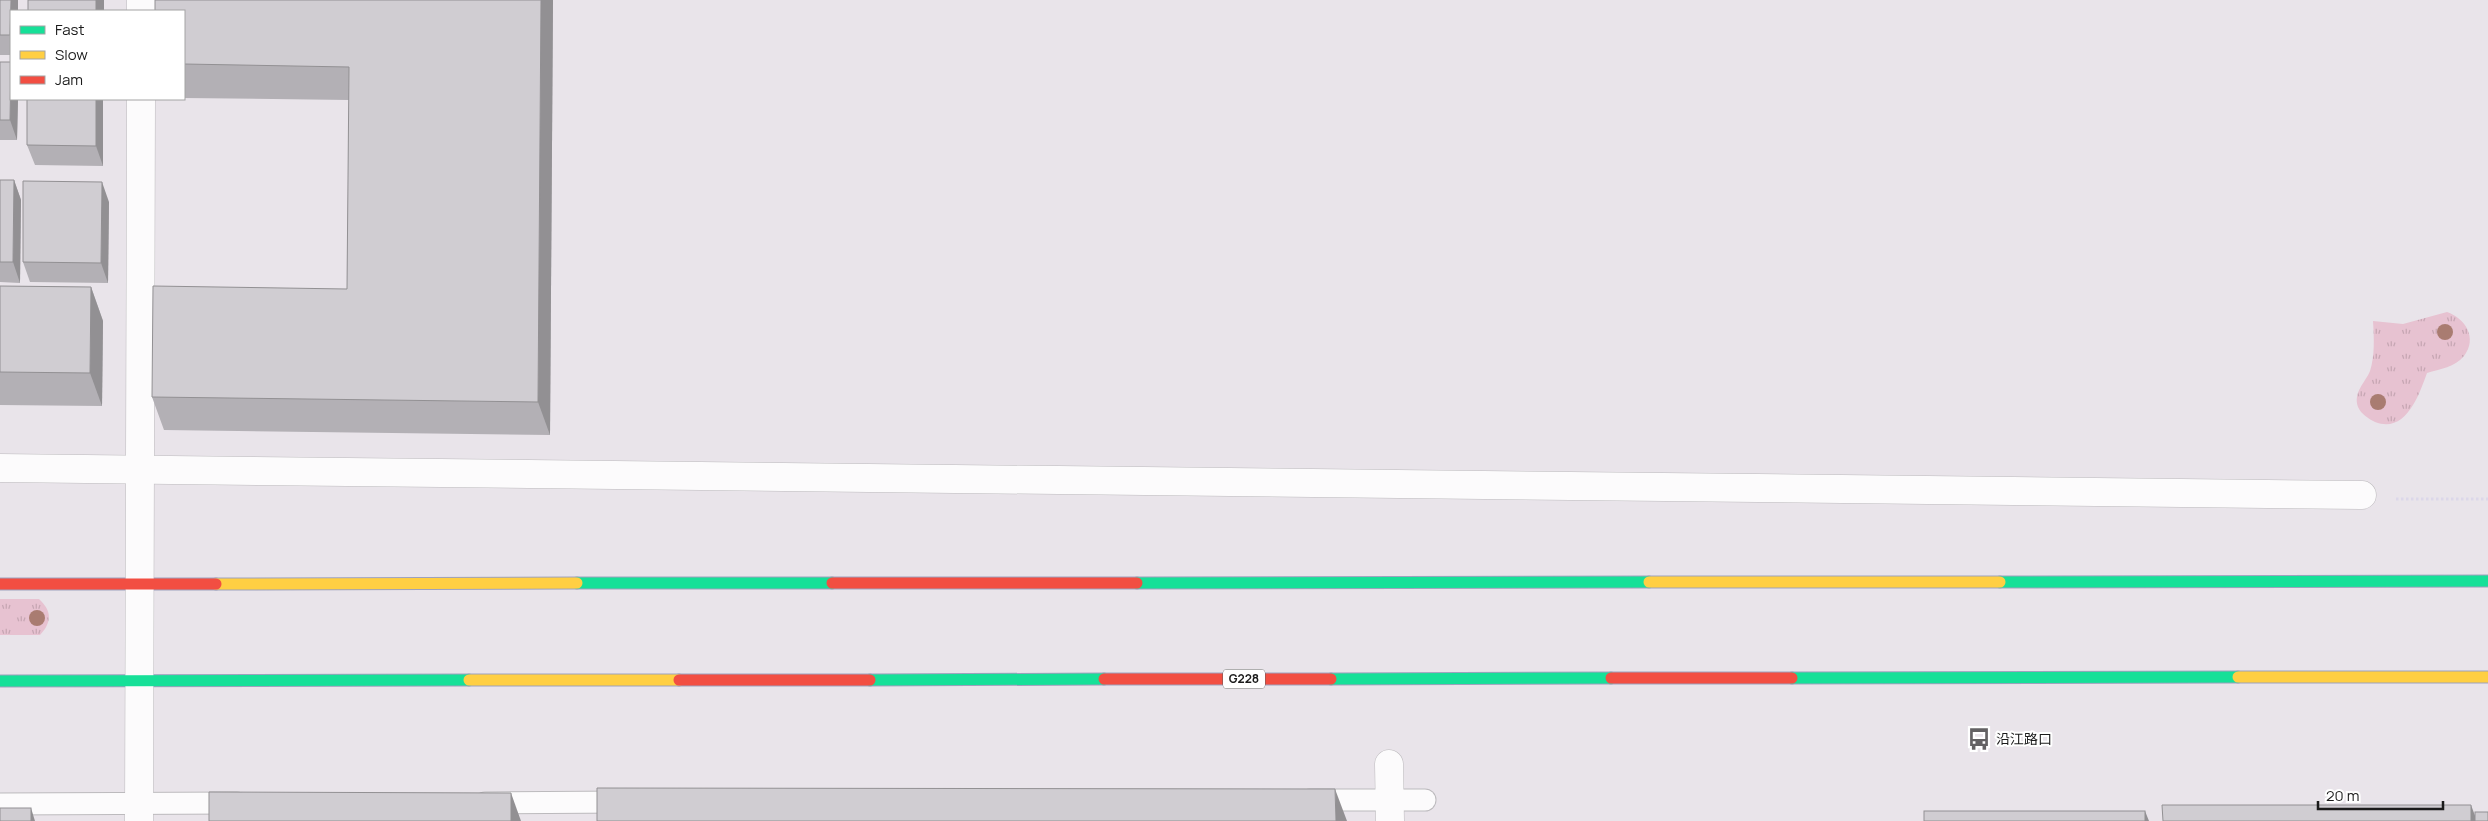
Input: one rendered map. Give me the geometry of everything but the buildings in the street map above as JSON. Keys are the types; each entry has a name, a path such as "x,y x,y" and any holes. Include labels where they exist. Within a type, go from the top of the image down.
{"highway":[{"path":"0,584 2488,581"},
{"name":"G228","path":"0,681 2488,677"}],"street":[{"path":"139,812 141,100"},
{"path":"0,468 2362,495"},
{"path":"1389,764 1390,821"}],"lane":[{"path":"1285,800 1425,800"},
{"path":"468,803 648,802"},
{"path":"0,804 139,812 259,803"}],"path":[{"path":"2395,499 2488,499"}],"green space":[{"path":"2447,312 2459,319 2468,330 2470,342 2464,356 2452,365 2427,373 2420,392 2403,418 2386,424 2375,422 2365,416 2358,407 2357,397 2372,365 2374,346 2373,321 2403,324"},
{"path":"0,599 39,599 48,612 47,626 40,635 0,635"}],"traffic: fast":[{"path":"2000,582 2488,581"},
{"path":"1137,583 1649,582"},
{"path":"577,583 832,583"},
{"path":"1792,678 2238,677"},
{"path":"1331,679 1611,678"},
{"path":"870,680 1104,679"},
{"path":"0,681 469,680"}],"traffic: slow":[{"path":"1649,582 2000,582"},
{"path":"216,584 577,583"},
{"path":"2238,677 2488,677"},
{"path":"469,680 679,680"}],"traffic: jam":[{"path":"832,583 1137,583"},
{"path":"0,584 216,584"},
{"path":"1611,678 1792,678"},
{"path":"1104,679 1331,679"},
{"path":"679,680 870,680"}],"place":[{"name":"沿江路口","path":"1979,739"}]}
